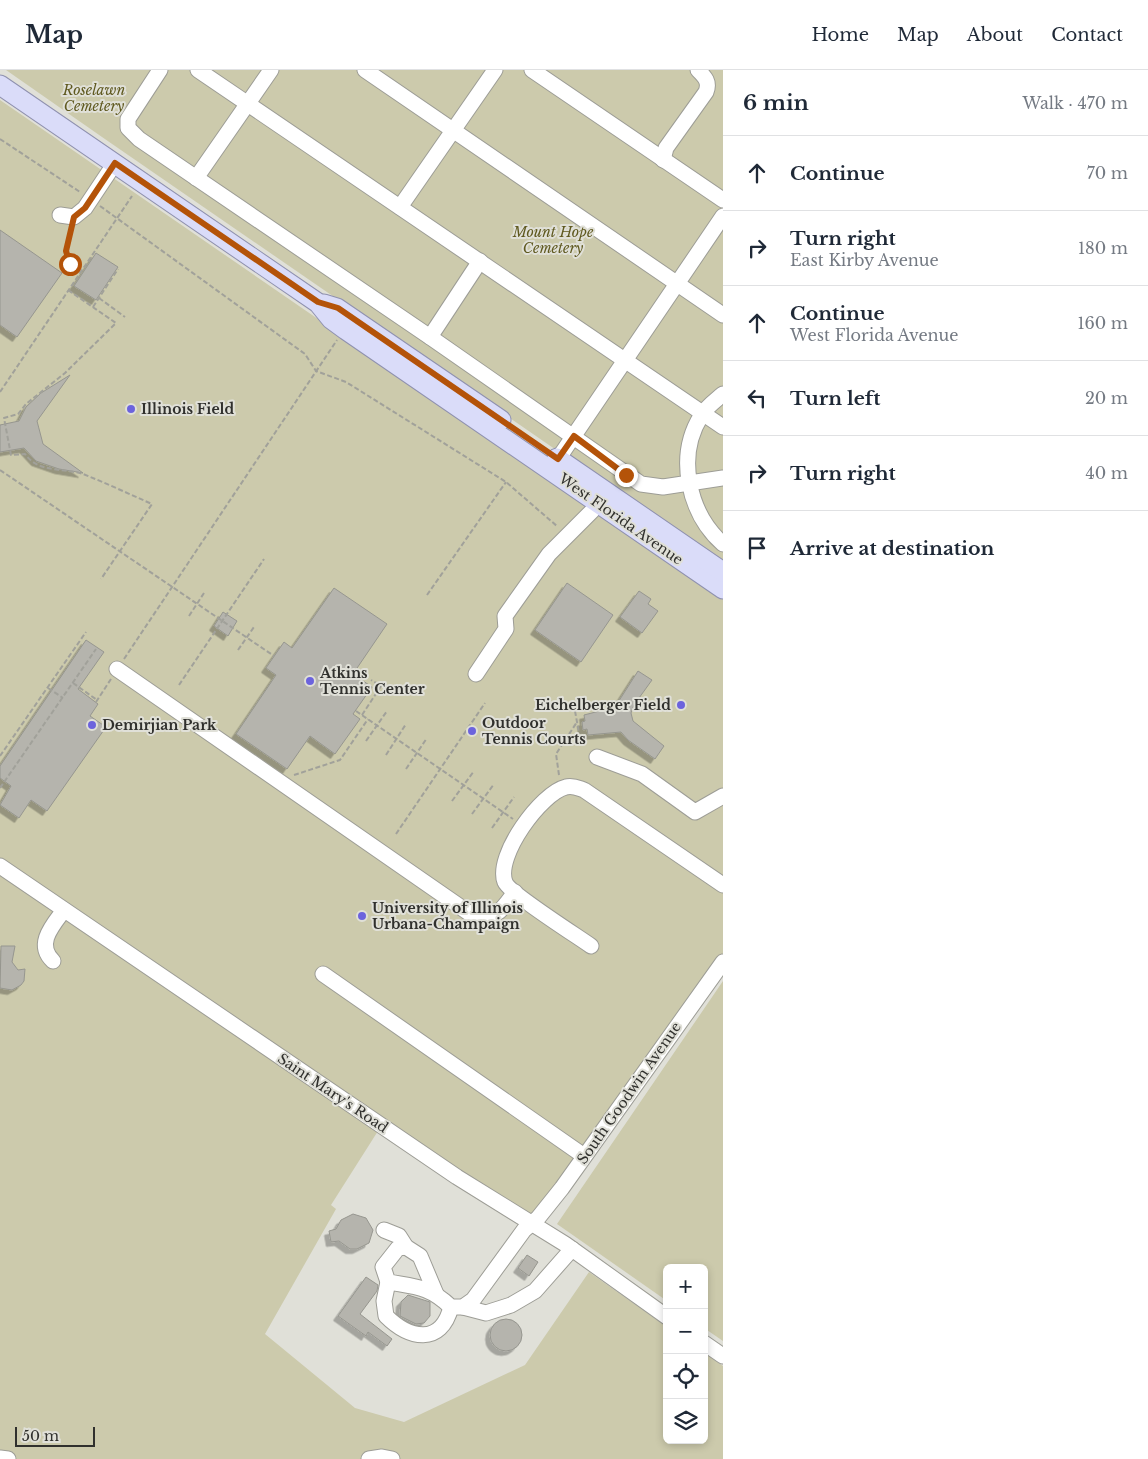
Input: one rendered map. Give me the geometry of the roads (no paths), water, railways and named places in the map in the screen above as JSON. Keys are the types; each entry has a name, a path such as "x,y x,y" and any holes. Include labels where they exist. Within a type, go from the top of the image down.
{"main road":[{"path":"0,85 318,302 331,319 346,329"},
{"name":"West Florida Avenue","path":"346,329 558,459 602,497 723,589"},
{"name":"West Florida Avenue","path":"346,329 602,497 723,572"}],"street":[{"path":"160,70 128,119 128,128 139,139 430,337 641,484 651,487 663,487 723,478"},
{"path":"198,70 723,427"},
{"path":"196,178 271,70"},
{"path":"365,70 723,315"},
{"path":"400,207 495,70"},
{"path":"532,70 723,200"},
{"path":"663,160 666,148 706,92 707,80 698,70"},
{"path":"67,216 91,199 115,163"},
{"path":"558,459 723,216"},
{"path":"430,337 480,261"},
{"path":"723,394 702,414 690,440 689,484 702,519 723,544"},
{"path":"476,674 506,629 505,616 549,554 602,497"},
{"path":"117,669 469,913 480,918 493,917 504,908 515,892"},
{"path":"597,757 642,774 695,812 723,796"},
{"path":"591,946 515,892 506,884 504,876 512,844 523,826 550,796 564,787 574,786 584,790 723,885"},
{"name":"Saint Mary's Road","path":"0,866 457,1177 572,1249 663,1314"},
{"path":"53,960 48,956 45,945 46,935 64,910"},
{"name":"South Goodwin Avenue","path":"388,1282 384,1300 386,1316 407,1332 428,1335 443,1326 457,1307 482,1289 524,1230 532,1223 584,1156 723,962"},
{"path":"323,974 584,1156"},
{"path":"384,1230 399,1236 406,1248"},
{"path":"436,1294 420,1256 406,1248 398,1248 383,1267 388,1282 427,1289 457,1307 486,1312 511,1305 535,1291 572,1249"},
{"path":"708,1346 723,1356"},
{"path":"369,1459 382,1457 392,1459"},
{"path":"0,1458 8,1459"}],"place":[{"name":"Illinois Field","path":"131,409"},
{"name":"Atkins Tennis Center","path":"310,681"},
{"name":"Eichelberger Field","path":"681,705"},
{"name":"Demirjian Park","path":"92,725"},
{"name":"Outdoor Tennis Courts","path":"472,731"},
{"name":"University of Illinois Urbana-Champaign","path":"362,916"}],"park label":[{"name":"Roselawn Cemetery","path":"94,98"},
{"name":"Mount Hope Cemetery","path":"553,240"}]}
